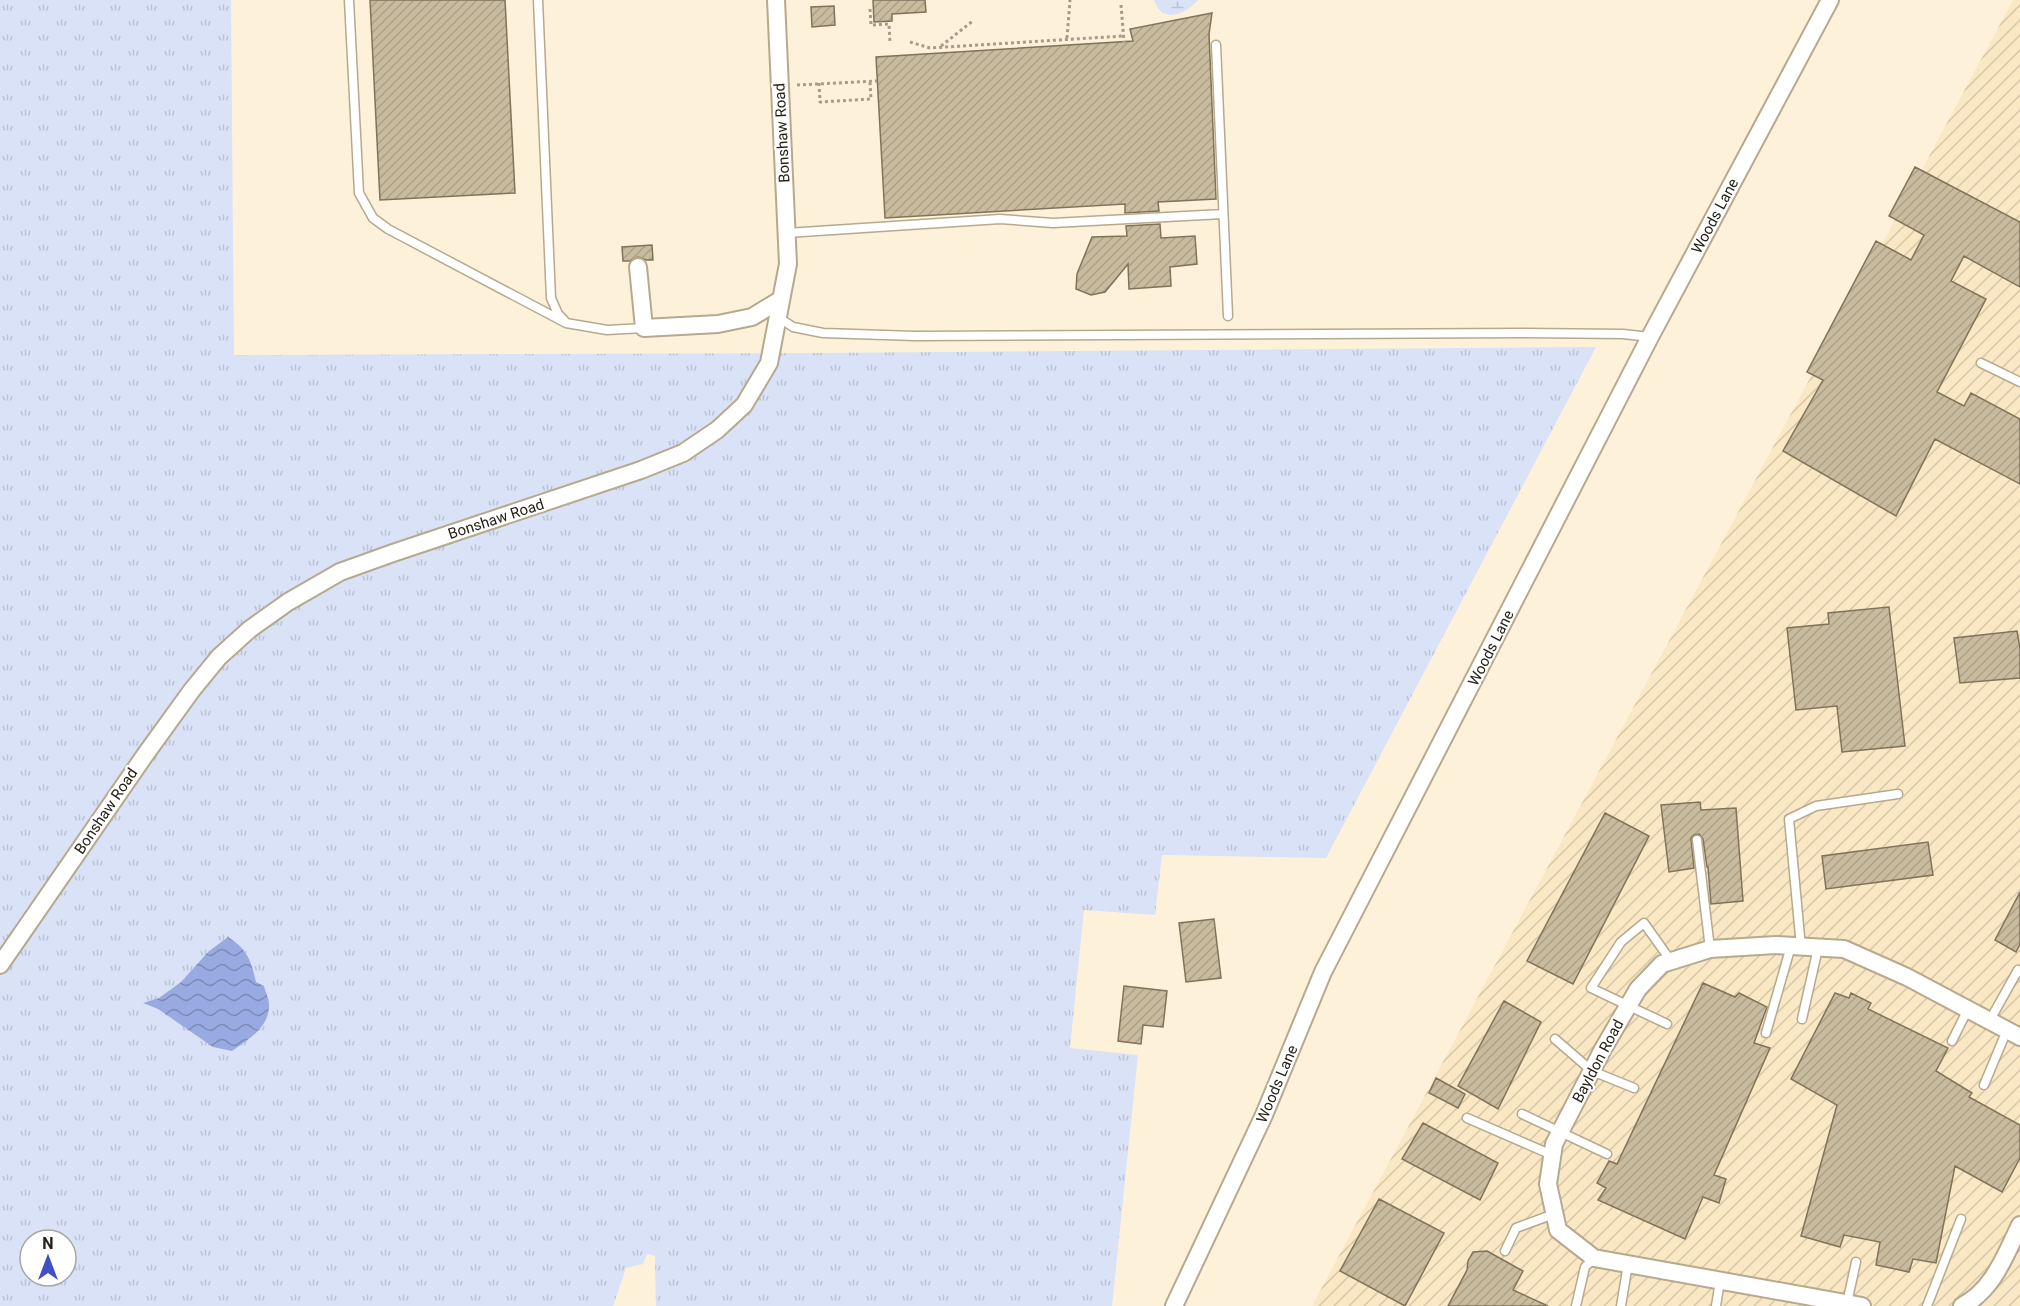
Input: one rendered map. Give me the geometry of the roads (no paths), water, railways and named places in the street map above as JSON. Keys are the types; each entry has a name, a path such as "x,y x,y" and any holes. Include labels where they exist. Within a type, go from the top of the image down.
{"street":[{"name":"Bonshaw Road","path":"0,965 192,690 219,657 250,629 288,602 340,573 641,470 683,453 717,430 744,405 769,363 788,264 776,0"},
{"name":"Woods Lane","path":"1174,1306 1264,1115 1323,972 1650,337 1830,0"},
{"path":"638,267 644,328 718,324 752,317 780,300"},
{"name":"Bayldon Road","path":"1854,1305 1818,1302 1594,1258 1558,1230 1548,1184 1554,1144 1638,989 1662,964 1710,949 1803,947 1844,949 1907,977 2014,1033"},
{"path":"1962,1306 1977,1299 2015,1248 2020,1225"}],"lane":[{"path":"349,0 359,193 373,218 388,229 566,323 607,330 644,328"},
{"path":"538,0 551,298 558,314 566,323"},
{"path":"1216,45 1228,316"},
{"path":"787,232 1000,219 1053,223 1223,214"},
{"path":"778,317 793,327 823,333 915,336 1524,333 1623,334 1650,337"},
{"path":"1981,363 2020,382"},
{"path":"1802,1018 1803,947 1790,819 1816,806 1898,794"},
{"path":"1697,840 1710,949"},
{"path":"1667,1024 1591,988 1621,942 1644,924 1671,961"},
{"path":"1766,1033 1803,947"},
{"path":"1990,1020 2018,970 2020,972"},
{"path":"1952,1041 1968,1008"},
{"path":"1984,1085 2014,1033"},
{"path":"1555,1040 1592,1071 1634,1088"},
{"path":"1522,1114 1607,1154"},
{"path":"1467,1118 1552,1155"},
{"path":"1505,1251 1516,1228 1554,1214"},
{"path":"1927,1306 1961,1220"},
{"path":"1576,1306 1585,1267 1594,1258"},
{"path":"1854,1305 1856,1262"},
{"path":"1621,1306 1628,1264"},
{"path":"1716,1306 1720,1281"}],"water":[{"path":"228,937 240,946 247,956 256,982 264,986 269,1004 266,1020 262,1026 232,1051 213,1047 158,1009 143,1003 159,998 181,982 208,952"}]}
